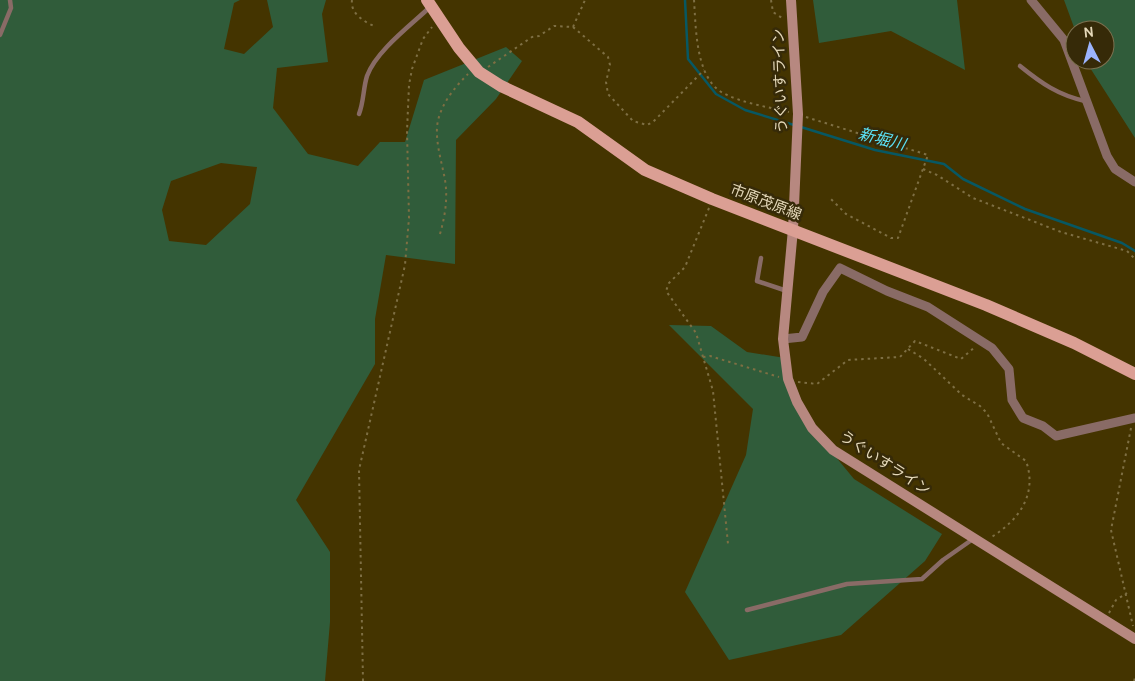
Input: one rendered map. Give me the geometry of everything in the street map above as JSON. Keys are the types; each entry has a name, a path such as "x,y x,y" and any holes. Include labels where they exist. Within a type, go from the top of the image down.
{"main road":[{"name":"市原茂原線","path":"429,3 438,19 477,69 501,86 578,122 645,170 712,199 986,305 1074,343 1135,374"}],"street":[{"name":"うぐいすライン","path":"791,0 798,114 793,229 783,339 788,379 797,402 812,428 833,450 1135,639"},
{"path":"1031,0 1064,40 1111,163 1115,169 1135,182"},
{"path":"783,339 802,337 823,292 840,268 887,291 928,306 984,342 1009,369 1012,400 1023,418 1043,426 1056,436 1134,418"}],"lane":[{"path":"0,35 10,8 10,0"},
{"path":"359,114 364,102 367,77 375,60 429,3"},
{"path":"1020,66 1047,87 1065,95 1087,101"},
{"path":"761,258 757,281 787,291"},
{"path":"747,610 847,584 922,579 942,560 978,541"}],"path":[{"path":"352,0 354,10 362,21 376,28"},
{"path":"573,27 585,0"},
{"path":"694,0 697,41 704,70 722,92 928,155 898,238 891,238 846,214 829,197"},
{"path":"771,0 773,12 783,18 793,20"},
{"path":"363,681 359,470 405,265 409,218 407,131 412,69 423,39 438,19"},
{"path":"440,234 446,213 446,182 440,159 437,126 442,108 457,85 477,69 554,26 573,27 608,56 610,65 606,82 608,94 633,121 647,124 653,122 704,70"},
{"path":"923,169 937,175 972,198 1061,232 1127,251 1135,259"},
{"path":"712,199 685,267 669,283 666,291 691,323 716,405 728,544"},
{"path":"702,357 710,356 788,379 817,384 848,360 900,357 915,341 961,359 971,349 984,342"},
{"path":"908,349 924,359 962,394 980,406 987,413 1001,443 1026,461 1030,485 1022,510 1008,527 978,541"},
{"path":"1134,418 1111,530 1135,634"},
{"path":"1105,620 1116,600 1127,593"}],"green space":[{"path":"0,0 240,0 234,3 224,49 244,54 273,27 267,0 326,0 322,14 328,62 277,68 273,108 308,154 358,166 380,142 405,142 424,80 506,47 522,61 496,99 456,140 455,264 386,255 375,319 375,364 296,500 330,552 330,622 325,681 0,681","holes":["221,163 257,167 250,204 206,245 169,241 162,210 171,181"]},
{"path":"813,0 957,0 965,70 891,31 819,43"},
{"path":"1064,0 1135,0 1135,138 1091,70 1115,70 1115,20 1071,20"},
{"path":"669,325 711,326 747,352 785,358 812,428 854,479 942,534 925,561 841,635 729,660 685,592 746,455 753,409"}],"waterway":[{"name":"新堀川","path":"685,0 688,59 716,94 745,110 794,125"},
{"name":"新堀川","path":"801,127 875,150 944,164 963,179 1025,209 1122,243 1135,251"}]}
